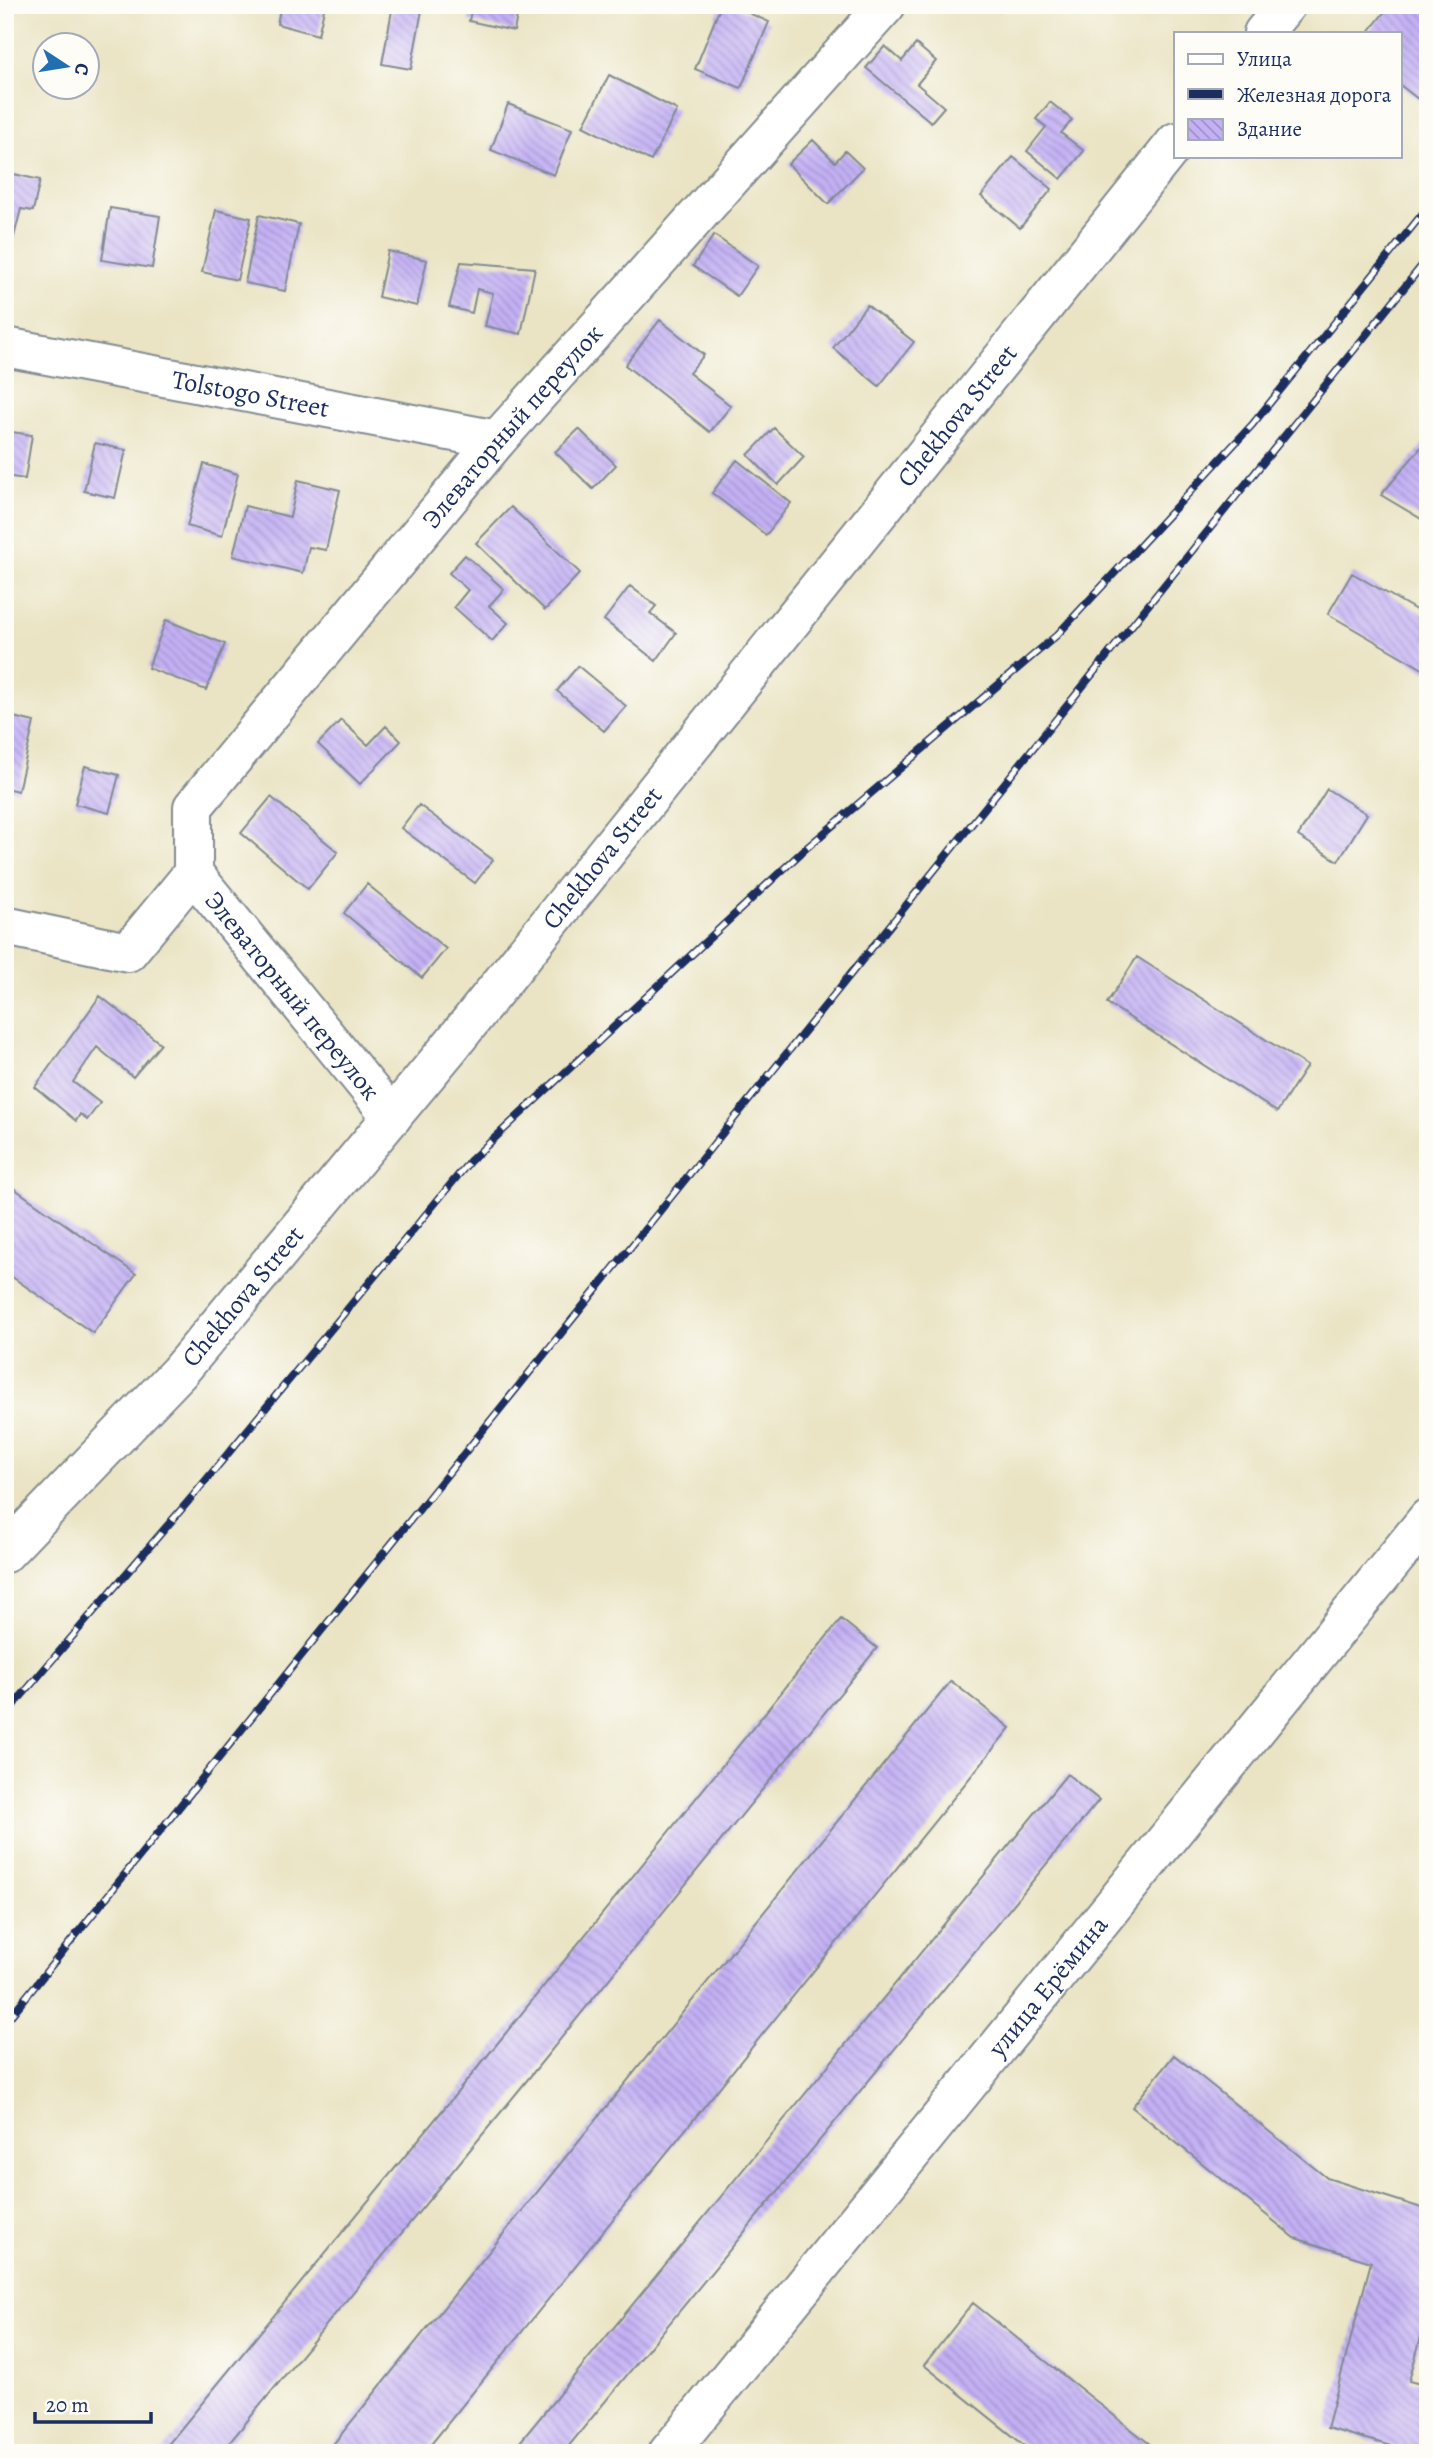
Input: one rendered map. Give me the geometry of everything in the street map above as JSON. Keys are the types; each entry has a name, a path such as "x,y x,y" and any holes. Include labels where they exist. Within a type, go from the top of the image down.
{"street":[{"name":"Элеваторный переулок","path":"392,1117 193,873 192,807 497,440 886,5"},
{"path":"1264,32 1286,5"},
{"name":"Chekhova Street","path":"5,1553 179,1372 392,1117 1174,144"},
{"name":"Tolstogo Street","path":"5,346 497,440"},
{"name":"Элеваторный переулок","path":"5,926 128,952 193,873"},
{"name":"улица Ерёмина","path":"668,2453 1428,1518"}],"building":[{"path":"281,5 325,5 318,35 277,24"},
{"path":"393,5 423,5 411,69 382,64"},
{"path":"472,5 519,5 514,31 469,21"},
{"path":"721,5 731,5 769,22 741,88 695,69"},
{"path":"1390,5 1428,5 1428,107 1402,87 1402,32 1369,32"},
{"path":"916,44 936,61 917,84 944,107 931,122 866,68 885,46 902,61"},
{"path":"609,75 677,110 651,161 583,126"},
{"path":"1050,102 1072,120 1061,133 1084,151 1061,179 1027,151 1046,127 1036,119"},
{"path":"508,104 572,129 554,175 491,150"},
{"path":"813,140 835,162 845,151 863,168 828,204 788,164"},
{"path":"1013,157 1052,189 1020,228 981,196"},
{"path":"5,172 40,180 33,211 21,209 13,240 5,238"},
{"path":"110,208 160,216 152,268 102,260"},
{"path":"216,210 251,218 237,280 202,272"},
{"path":"259,215 299,224 285,291 245,283"},
{"path":"714,235 758,266 737,296 693,266"},
{"path":"388,251 427,260 417,306 378,297"},
{"path":"461,262 535,268 521,334 485,326 493,293 477,289 472,313 449,307"},
{"path":"867,305 914,342 879,386 833,348"},
{"path":"660,320 704,355 689,373 731,406 710,432 625,365"},
{"path":"774,428 804,457 778,485 748,455"},
{"path":"579,429 616,465 593,489 555,452"},
{"path":"5,431 32,435 25,479 5,476"},
{"path":"1428,439 1428,523 1381,495"},
{"path":"95,443 126,450 115,498 84,491"},
{"path":"737,460 791,503 766,535 712,493"},
{"path":"204,464 238,474 222,536 187,526"},
{"path":"298,480 340,490 326,550 309,547 303,573 233,556 245,506 290,517"},
{"path":"511,507 580,573 545,610 476,543"},
{"path":"465,555 504,589 489,606 508,623 492,641 454,607 468,590 449,573"},
{"path":"1352,573 1428,617 1428,672 1328,614"},
{"path":"630,586 656,606 650,613 676,633 656,661 604,620"},
{"path":"166,620 225,644 206,690 148,668"},
{"path":"578,666 626,706 604,731 557,691"},
{"path":"5,715 34,722 18,791 5,788"},
{"path":"341,720 368,745 386,726 401,741 360,784 318,744"},
{"path":"85,766 119,775 109,813 75,804"},
{"path":"1327,789 1367,814 1338,861 1298,836"},
{"path":"271,797 338,852 308,889 241,833"},
{"path":"419,805 493,860 475,883 401,828"},
{"path":"367,884 446,949 422,978 344,913"},
{"path":"1137,957 1307,1066 1277,1112 1107,1003"},
{"path":"100,996 161,1044 133,1077 97,1047 73,1082 100,1103 87,1120 80,1114 76,1121 35,1087"},
{"path":"5,1182 136,1274 93,1333 5,1272"},
{"path":"841,1619 877,1648 524,2084 221,2453 161,2453 488,2055"},
{"path":"951,1681 1010,1728 424,2453 326,2453"},
{"path":"1067,1774 1099,1800 563,2453 511,2453"},
{"path":"1174,2055 1327,2178 1428,2210 1428,2311 1409,2381 1428,2386 1428,2453 1416,2453 1327,2428 1371,2262 1295,2238 1132,2107"},
{"path":"973,2303 1161,2453 1034,2453 924,2365"}],"railway":[{"path":"5,1715 192,1497 470,1161 804,850 1057,635 1252,425 1428,207"},
{"path":"5,2023 1428,258"}]}
